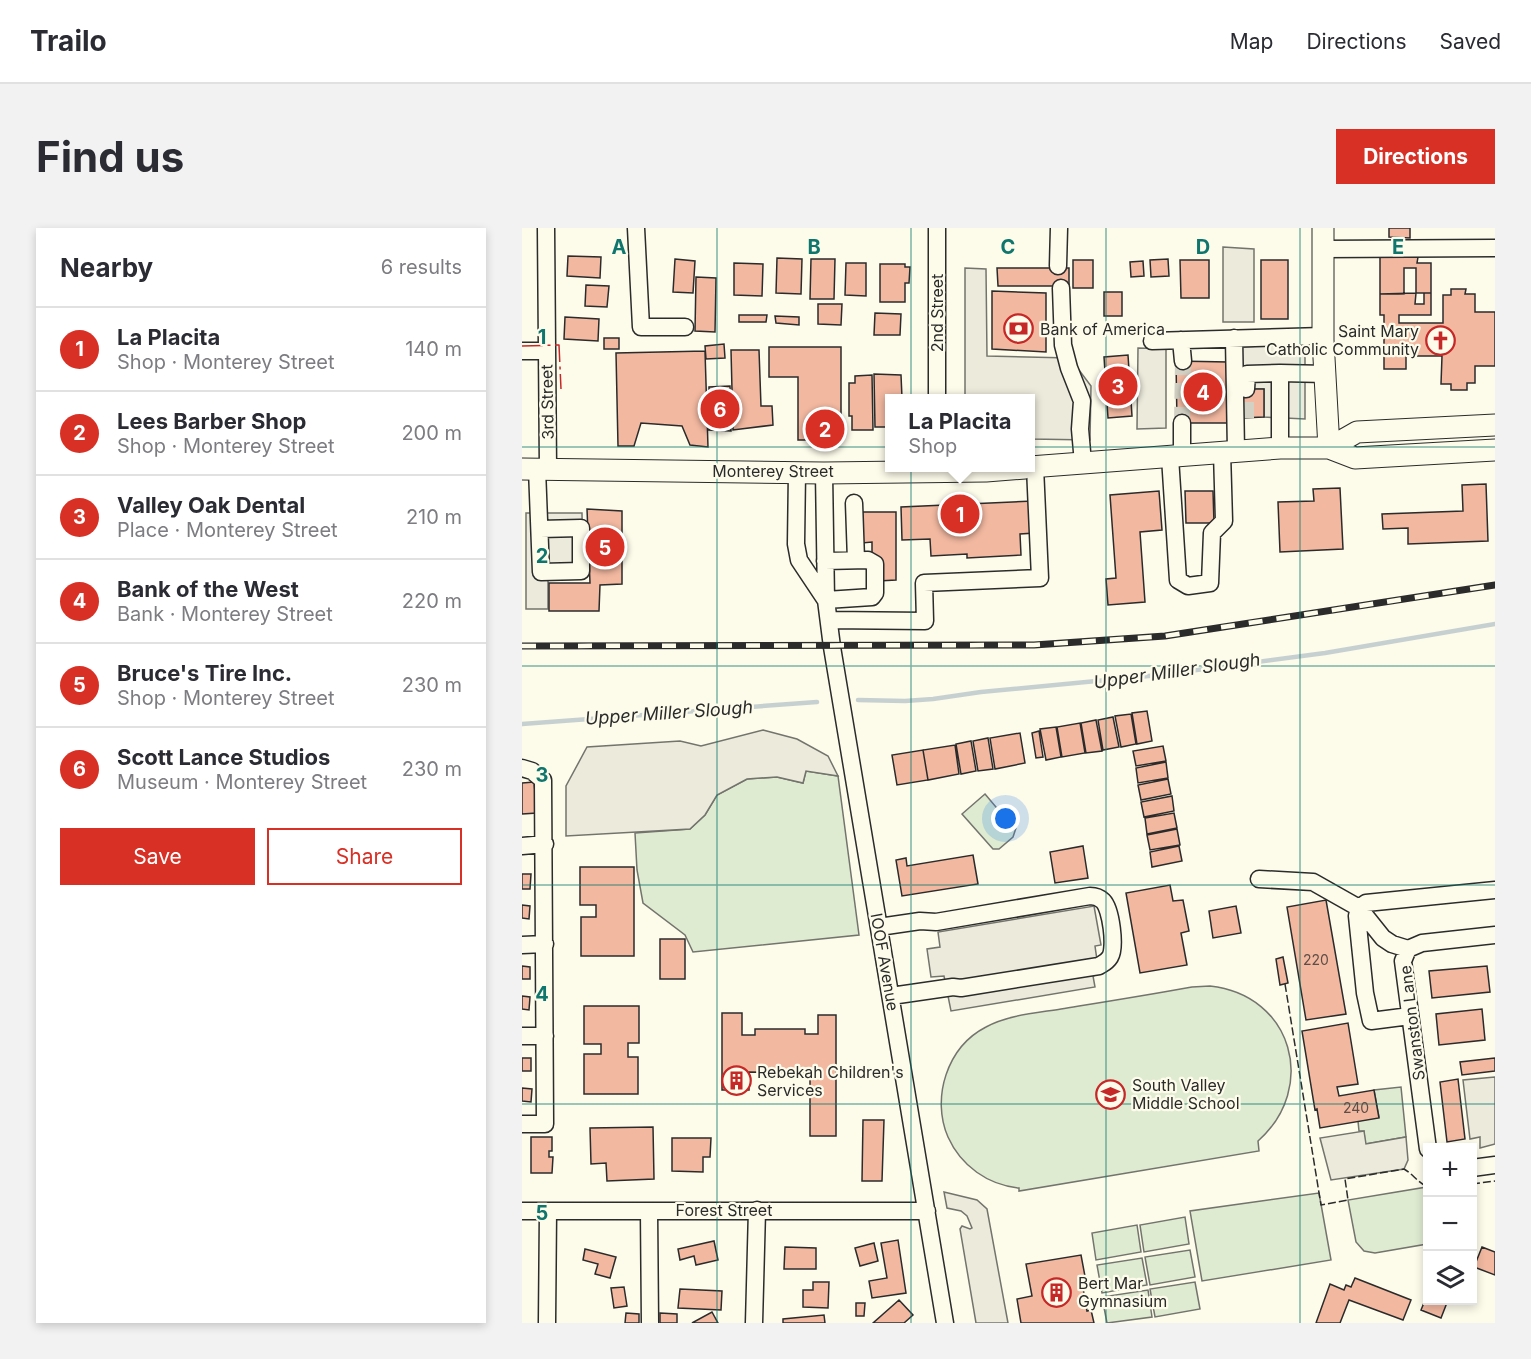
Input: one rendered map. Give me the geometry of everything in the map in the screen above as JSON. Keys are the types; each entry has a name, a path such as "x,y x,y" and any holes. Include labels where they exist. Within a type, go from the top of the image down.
{"main road":[{"path":"1323,228 1323,336 1329,448"},
{"name":"Monterey Street","path":"1329,448 1357,432 1486,425"},
{"name":"Monterey Street","path":"1035,467 1280,448 1329,448 1355,458 1495,450"},
{"name":"Monterey Street","path":"536,469 797,472 885,470"}],"street":[{"name":"3rd Street","path":"540,529 536,469 546,351 546,228"},
{"path":"636,228 641,327 685,327"},
{"name":"2nd Street","path":"937,228 937,394"},
{"path":"1058,266 1059,228"},
{"path":"1323,249 1495,248"},
{"path":"1061,288 1063,345 1068,368 1082,401 1080,429 1083,463"},
{"path":"1152,341 1323,336"},
{"path":"1182,423 1176,456 1178,580 1188,586 1210,583 1212,533 1224,521 1235,451 1234,338"},
{"path":"1181,340 1183,361"},
{"path":"522,351 546,351"},
{"path":"1280,373 1280,448"},
{"path":"1246,389 1247,374 1326,374"},
{"path":"1486,425 1495,411"},
{"path":"1235,451 1246,418"},
{"name":"IOOF Avenue","path":"797,472 796,544 799,560 826,600"},
{"name":"IOOF Avenue","path":"824,472 826,600 945,1323"},
{"path":"829,620 925,621 924,583 1040,578 1030,472"},
{"path":"854,503 856,560"},
{"path":"825,561 868,560 875,564 875,593 872,597 826,600"},
{"path":"522,768 532,771 543,780 545,844 545,1124 522,1124"},
{"path":"522,846 545,844"},
{"path":"1258,879 1313,882 1359,908 1383,938 1392,944 1408,949"},
{"path":"1410,1016 1371,1021 1359,945 1357,916 1359,908 1366,903 1495,890"},
{"path":"879,927 920,921 936,922 1090,896 1104,901 1108,909 1113,946 1111,955 1099,966 961,988 953,987 891,996"},
{"name":"Swanston Lane","path":"1427,1143 1402,961 1408,949 1422,943 1495,935"},
{"path":"522,945 545,944"},
{"path":"522,1036 545,1036"},
{"path":"1477,1167 1495,1165"},
{"path":"754,1323 757,1210"},
{"name":"Forest Street","path":"522,1211 927,1211"},
{"path":"547,1323 548,1211"},
{"path":"649,1211 650,1323"}],"green space":[{"path":"806,771 838,776 859,935 693,952 685,935 643,903 637,870 635,833 690,829 705,815 717,795 747,779 777,777 803,783"},
{"path":"985,794 1006,819 1014,823 1016,828 1013,837 999,849 993,849 962,814"},
{"path":"1210,986 1238,993 1261,1007 1277,1025 1288,1047 1291,1071 1287,1096 1277,1119 1258,1141 1259,1151 1019,1191 1019,1188 986,1178 960,1157 948,1137 943,1122 942,1090 952,1060 972,1036 995,1023 1022,1015"},
{"path":"1401,1087 1406,1137 1365,1144 1364,1131 1359,1131 1358,1121 1379,1117 1374,1090"},
{"path":"1423,1188 1423,1245 1375,1253 1364,1251 1356,1242 1348,1200"},
{"path":"1319,1193 1331,1260 1202,1281 1190,1211"},
{"path":"1185,1217 1189,1244 1144,1252 1140,1225"},
{"path":"1137,1225 1141,1252 1096,1260 1092,1233"},
{"path":"1190,1250 1195,1277 1150,1285 1145,1257"},
{"path":"1142,1258 1147,1285 1102,1293 1097,1265"},
{"path":"1195,1282 1200,1309 1155,1317 1150,1289"},
{"path":"1148,1290 1152,1317 1107,1323 1102,1297"}],"shaded area":[{"path":"1223,247 1254,249 1254,322 1223,322"},
{"path":"965,268 986,269 987,356 1070,358 1091,386 1090,440 1035,439 1035,394 965,394"},
{"path":"1305,344 1305,419 1264,417 1264,389 1240,389 1240,347"},
{"path":"1138,348 1166,349 1166,428 1137,429"},
{"path":"526,513 582,513 583,579 548,580 548,609 526,609"},
{"path":"763,730 797,739 828,756 838,776 806,771 803,783 777,777 747,779 717,795 705,815 690,829 566,836 566,786 587,747 680,741 701,746"},
{"path":"1094,906 1101,945 1095,946 1099,974 1093,976 1095,987 951,1011 944,976 931,977 927,949 940,947 938,932"},
{"path":"1495,1077 1495,1144 1480,1148 1480,1137 1470,1139 1463,1080"},
{"path":"1364,1131 1366,1144 1406,1137 1408,1160 1404,1169 1331,1180 1320,1138"},
{"path":"944,1192 977,1200 987,1209 1008,1323 976,1323 960,1229 962,1226 972,1228 967,1216 961,1211 947,1208"}],"building":[{"path":"1389,228 1410,228 1410,238 1389,237"},
{"path":"1380,254 1405,254 1405,257 1418,257 1417,263 1431,263 1431,293 1416,293 1416,268 1404,268 1404,294 1380,294"},
{"path":"568,256 601,257 600,278 567,276"},
{"path":"777,258 802,259 801,294 776,293"},
{"path":"675,259 695,261 693,293 673,292"},
{"path":"811,259 835,259 834,299 810,299"},
{"path":"1168,259 1169,276 1151,277 1150,260"},
{"path":"1073,260 1093,260 1093,288 1073,288"},
{"path":"1180,260 1209,260 1209,298 1181,298"},
{"path":"1261,260 1288,260 1288,319 1261,319"},
{"path":"1143,261 1144,276 1131,277 1130,262"},
{"path":"734,263 763,264 762,296 734,295"},
{"path":"846,263 866,263 866,296 845,295"},
{"path":"880,264 905,264 905,267 910,267 909,283 905,283 905,302 880,302"},
{"path":"997,268 1069,268 1069,286 998,286"},
{"path":"696,277 716,278 715,332 695,331"},
{"path":"586,285 609,286 607,307 585,306"},
{"name":"Saint Mary Catholic Community","path":"1451,289 1466,289 1465,294 1475,294 1475,312 1495,312 1495,366 1475,366 1475,383 1467,383 1467,390 1451,390 1451,384 1441,384 1442,356 1406,356 1406,369 1384,369 1384,315 1380,315 1380,294 1416,293 1415,304 1424,304 1424,293 1431,293 1431,315 1399,315 1399,323 1443,323 1443,295 1451,295"},
{"path":"992,291 1046,293 1046,352 992,349"},
{"path":"1104,292 1122,292 1122,316 1104,316"},
{"path":"818,304 842,304 841,325 818,324"},
{"path":"875,313 901,314 900,335 874,335"},
{"path":"739,315 767,315 766,322 739,322"},
{"path":"775,316 799,317 799,325 776,323"},
{"path":"565,317 599,319 598,341 564,339"},
{"path":"604,338 619,338 619,349 604,349"},
{"path":"724,344 725,358 706,359 705,346"},
{"path":"769,347 841,347 841,440 798,440 798,377 769,377"},
{"path":"731,350 759,350 761,406 772,406 773,425 733,430"},
{"path":"705,351 708,447 690,445 682,426 641,423 634,446 618,446 616,353"},
{"path":"1128,355 1132,416 1108,418 1104,357"},
{"path":"1176,361 1228,362 1229,423 1177,423"},
{"path":"874,374 901,375 902,394 885,394 885,427 875,427"},
{"path":"872,375 873,430 852,430 852,416 849,416 849,383 855,383 855,376"},
{"path":"730,386 731,431 709,430 709,387"},
{"path":"1240,389 1264,389 1264,417 1241,418"},
{"path":"1486,484 1488,541 1408,544 1408,528 1383,529 1382,514 1463,511 1462,485"},
{"path":"1340,488 1343,549 1280,552 1278,502 1314,501 1313,489"},
{"path":"1159,491 1162,530 1140,532 1145,602 1108,605 1106,579 1116,578 1110,495"},
{"path":"1185,491 1213,491 1214,523 1186,523"},
{"path":"1033,501 1035,533 1020,534 1021,555 967,558 967,554 931,556 930,539 902,540 901,507"},
{"path":"587,509 622,511 622,584 600,585 599,611 549,611 549,583 590,583"},
{"path":"862,512 896,512 896,580 878,581 872,559 872,542 862,543"},
{"path":"1147,711 1152,741 1137,744 1132,713"},
{"path":"1131,714 1136,744 1121,747 1115,716"},
{"path":"1113,717 1119,747 1103,750 1098,720"},
{"path":"1096,720 1102,751 1086,753 1081,723"},
{"path":"1080,723 1085,753 1062,757 1057,727"},
{"path":"1056,727 1061,757 1046,760 1040,729"},
{"path":"1039,731 1043,757 1036,758 1032,733"},
{"path":"1020,733 1025,763 995,769 990,738"},
{"path":"988,738 993,769 978,771 973,741"},
{"path":"971,741 976,771 961,774 956,744"},
{"path":"955,745 959,774 928,780 923,750"},
{"path":"1163,746 1166,761 1136,766 1133,751"},
{"path":"923,750 928,780 897,785 892,755"},
{"path":"1166,762 1168,778 1138,783 1136,768"},
{"path":"1168,779 1171,794 1141,800 1138,785"},
{"path":"534,782 537,813 522,814 522,783"},
{"path":"1172,796 1174,811 1144,817 1141,802"},
{"path":"1174,813 1177,828 1147,834 1145,818"},
{"path":"1177,829 1180,845 1150,850 1147,835"},
{"path":"1083,846 1088,878 1055,883 1050,852"},
{"path":"1179,846 1182,861 1152,867 1150,852"},
{"path":"973,855 978,884 902,896 896,860 906,858 907,866"},
{"path":"580,867 634,867 634,956 581,956 581,917 596,917 596,905 580,905"},
{"path":"522,874 531,874 530,889 522,889"},
{"path":"1170,885 1173,901 1183,900 1189,931 1181,933 1187,965 1140,973 1126,893"},
{"path":"1326,900 1346,1014 1306,1020 1287,907"},
{"path":"522,905 530,906 529,919 522,918"},
{"path":"1236,906 1241,933 1213,938 1209,911"},
{"path":"660,939 685,939 685,979 660,979"},
{"path":"1283,957 1288,983 1280,985 1276,959"},
{"path":"522,966 530,967 530,979 522,979"},
{"path":"1487,966 1490,992 1432,998 1429,971"},
{"path":"522,996 530,997 529,1010 522,1009"},
{"path":"584,1006 639,1006 639,1043 628,1043 628,1057 638,1057 638,1094 584,1094 584,1054 601,1054 601,1044 584,1044"},
{"path":"1482,1009 1485,1040 1439,1045 1436,1014"},
{"name":"Rebekah Children's Services","path":"722,1013 742,1013 742,1035 755,1035 755,1029 805,1029 805,1034 818,1034 818,1015 836,1015 836,1136 810,1136 810,1073 749,1072 749,1090 722,1090"},
{"path":"1348,1023 1358,1084 1337,1087 1339,1096 1374,1090 1379,1118 1320,1128 1302,1031"},
{"path":"522,1058 531,1058 531,1071 522,1071"},
{"path":"1495,1058 1495,1071 1462,1075 1460,1062"},
{"path":"1458,1079 1465,1139 1447,1142 1440,1082"},
{"path":"522,1088 532,1089 531,1102 522,1101"},
{"path":"863,1120 884,1120 882,1181 862,1181"},
{"path":"653,1127 654,1179 607,1181 606,1163 591,1164 590,1128"},
{"path":"531,1137 552,1137 552,1151 549,1151 549,1157 553,1157 552,1173 531,1173"},
{"path":"672,1138 711,1138 710,1157 703,1157 703,1172 672,1171"},
{"path":"898,1240 906,1293 872,1298 869,1281 887,1278 881,1243"},
{"path":"714,1241 718,1260 696,1265 694,1256 680,1260 678,1249"},
{"path":"874,1243 878,1261 860,1266 855,1248"},
{"path":"785,1247 816,1248 816,1269 784,1269"},
{"path":"1482,1247 1495,1252 1495,1275 1477,1268 1477,1260"},
{"path":"585,1249 616,1257 610,1278 595,1274 598,1264 583,1260"},
{"name":"Bert Mar Gymnasium","path":"1081,1255 1087,1287 1083,1288 1087,1311 1091,1310 1094,1323 1021,1323 1017,1299 1032,1296 1026,1264"},
{"path":"1355,1278 1411,1300 1403,1320 1349,1300 1340,1323 1316,1323 1330,1284 1344,1290 1346,1285 1351,1287"},
{"path":"813,1282 829,1282 828,1308 803,1307 803,1290 813,1290"},
{"path":"624,1287 627,1306 614,1308 611,1288"},
{"path":"680,1289 722,1291 721,1310 678,1308"},
{"path":"899,1300 913,1315 904,1323 873,1323"},
{"path":"856,1303 865,1303 864,1316 856,1316"},
{"path":"1423,1305 1446,1305 1441,1318 1421,1310"},
{"path":"712,1312 718,1323 692,1323"},
{"path":"626,1313 639,1314 639,1323 625,1323"},
{"path":"660,1313 677,1314 677,1323 660,1323"},
{"path":"824,1315 825,1323 783,1323 783,1319"}],"waterway":[{"name":"Upper Miller Slough","path":"858,700 933,699 981,692 1159,675 1325,653 1495,624"},
{"name":"Upper Miller Slough","path":"522,724 817,702"}],"tunnel":[{"path":"1182,423 1183,361"},
{"path":"1246,389 1246,418"}],"railway":[{"path":"522,646 1034,645 1165,636 1495,585"}],"fence":[{"path":"1285,984 1321,1205 1348,1200 1345,1179 1404,1169 1423,1184"},
{"path":"1477,1183 1495,1181"}],"power":[{"path":"522,346 559,345 561,389"}],"place":[{"name":"Bank of America","path":"1019,329"},
{"name":"Saint Mary Catholic Community","path":"1440,340"},
{"name":"Valley Oak Dental","path":"1118,386"},
{"name":"Bank of the West","path":"1203,392"},
{"name":"Scott Lance Studios","path":"720,409"},
{"name":"Lees Barber Shop","path":"825,429"},
{"name":"La Placita","path":"960,514"},
{"name":"Bruce's Tire Inc.","path":"605,547"},
{"name":"Rebekah Children's Services","path":"736,1081"},
{"name":"South Valley Middle School","path":"1111,1094"},
{"name":"Bert Mar Gymnasium","path":"1057,1292"}]}
